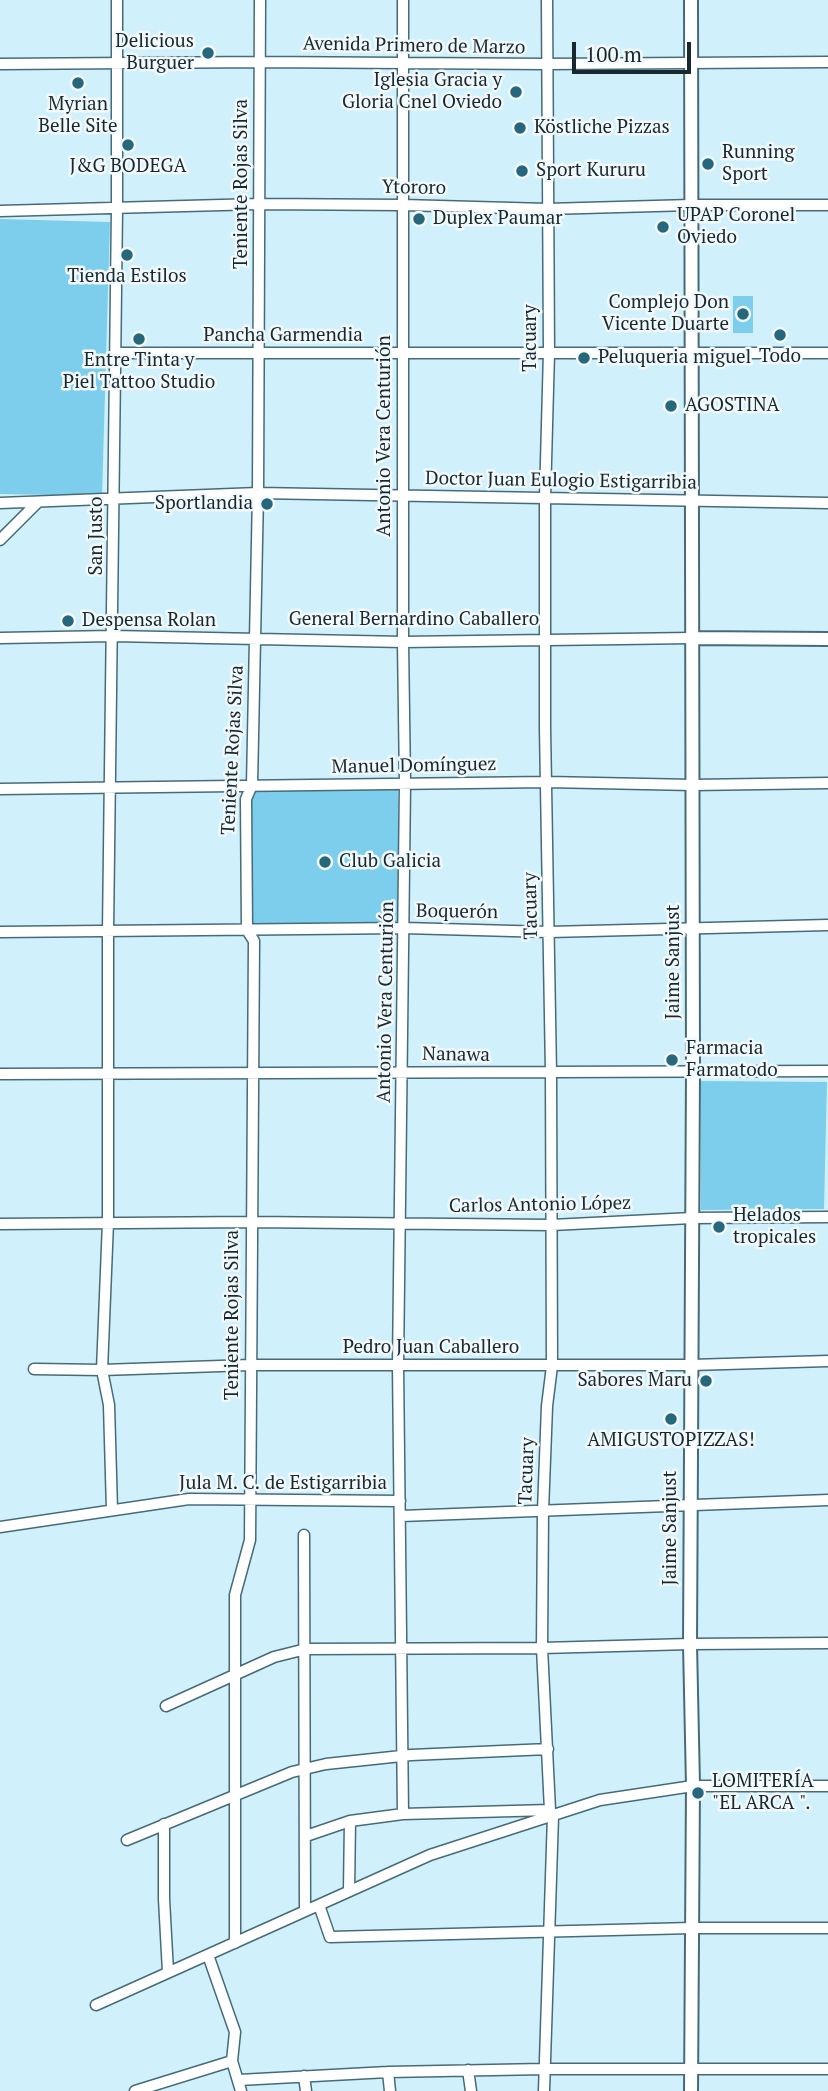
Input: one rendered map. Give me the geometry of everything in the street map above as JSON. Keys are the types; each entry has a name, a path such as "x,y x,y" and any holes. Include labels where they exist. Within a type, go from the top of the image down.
{"main road":[{"name":"Jaime Sanjust","path":"691,0 691,2091"},
{"name":"General Bernardino Caballero","path":"692,638 828,639"}],"street":[{"name":"San Justo","path":"112,1510 109,1405 102,1370 108,1223 108,931 116,353 117,0"},
{"name":"Teniente Rojas Silva","path":"234,1942 234,1595 250,1540 254,941 247,930 246,799 252,785 258,493 260,0"},
{"name":"Antonio Vera Centurión","path":"403,0 402,495 405,784 398,1365 403,1814"},
{"name":"Tacuary","path":"544,2091 552,1813 542,1648 543,1511 547,1406 552,1366 545,498 549,352 547,0"},
{"name":"Avenida Primero de Marzo","path":"0,64 828,62"},
{"name":"Ytororo","path":"0,211 259,204 547,209 828,205"},
{"name":"Pancha Garmendia","path":"116,353 828,353"},
{"name":"Doctor Juan Eulogio Estigarribia","path":"0,503 258,493 828,503"},
{"path":"0,540 37,503"},
{"name":"General Bernardino Caballero","path":"0,638 113,636 403,642 692,638"},
{"name":"Manuel Domínguez","path":"0,789 547,782 693,785 828,783"},
{"name":"Boquerón","path":"0,932 404,928 549,932 828,925"},
{"name":"Nanawa","path":"0,1074 828,1071"},
{"name":"Carlos Antonio López","path":"0,1224 251,1222 552,1225 828,1217"},
{"name":"Pedro Juan Caballero","path":"34,1368 102,1370 250,1365 691,1365 828,1361"},
{"name":"Jula M. C. de Estigarribia","path":"0,1527 189,1499 400,1502"},
{"name":"Jula M. C. de Estigarribia","path":"401,1516 828,1500"},
{"path":"304,1535 305,1910"},
{"path":"166,1706 274,1657 306,1649 828,1643"},
{"path":"127,1839 292,1772 326,1764 402,1756 548,1749"},
{"path":"96,2005 430,1854 552,1813 600,1800 693,1786 828,1786"},
{"path":"306,1836 350,1821 403,1814 552,1813"},
{"path":"349,1891 350,1821"},
{"path":"164,1824 168,1972"},
{"path":"319,1905 330,1937 692,1928 828,1928"},
{"path":"208,1955 235,2032 232,2061 241,2091"},
{"path":"135,2091 232,2061"},
{"path":"239,2080 468,2070 828,2069"},
{"path":"468,2070 471,2091"},
{"path":"388,2072 390,2091"},
{"path":"304,2076 306,2091"}],"shaded area":[{"path":"0,219 110,222 102,496 0,494"},
{"name":"Complejo Don Vicente Duarte","path":"733,296 753,296 753,333 733,333"},
{"name":"Club Galicia","path":"398,788 400,924 250,925 250,799 255,789"},
{"path":"701,1081 827,1082 824,1209 701,1210"}],"place":[{"name":"Delicious Burguer","path":"208,53"},
{"name":"Myrian Belle Site","path":"78,83"},
{"name":"Iglesia Gracia y Gloria Cnel Oviedo","path":"516,92"},
{"name":"Köstliche Pizzas","path":"520,128"},
{"name":"J&G BODEGA","path":"128,145"},
{"name":"Running Sport","path":"708,164"},
{"name":"Sport Kururu","path":"522,171"},
{"name":"Duplex Paumar","path":"419,219"},
{"name":"UPAP Coronel Oviedo","path":"663,227"},
{"name":"Tienda Estilos","path":"127,255"},
{"name":"Complejo Don Vicente Duarte","path":"743,314"},
{"name":"Todo","path":"780,335"},
{"name":"Entre Tinta y Piel Tattoo Studio","path":"139,339"},
{"name":"Peluqueria miguel","path":"584,358"},
{"name":"AGOSTINA","path":"671,406"},
{"name":"Sportlandia","path":"267,504"},
{"name":"Despensa Rolan","path":"68,621"},
{"name":"Club Galicia","path":"325,862"},
{"name":"Farmacia Farmatodo","path":"672,1060"},
{"name":"Helados tropicales","path":"719,1227"},
{"name":"Sabores Maru","path":"706,1381"},
{"name":"AMIGUSTOPIZZAS!","path":"671,1419"},
{"name":"LOMITERÍA \"EL ARCA \".","path":"698,1793"}]}
